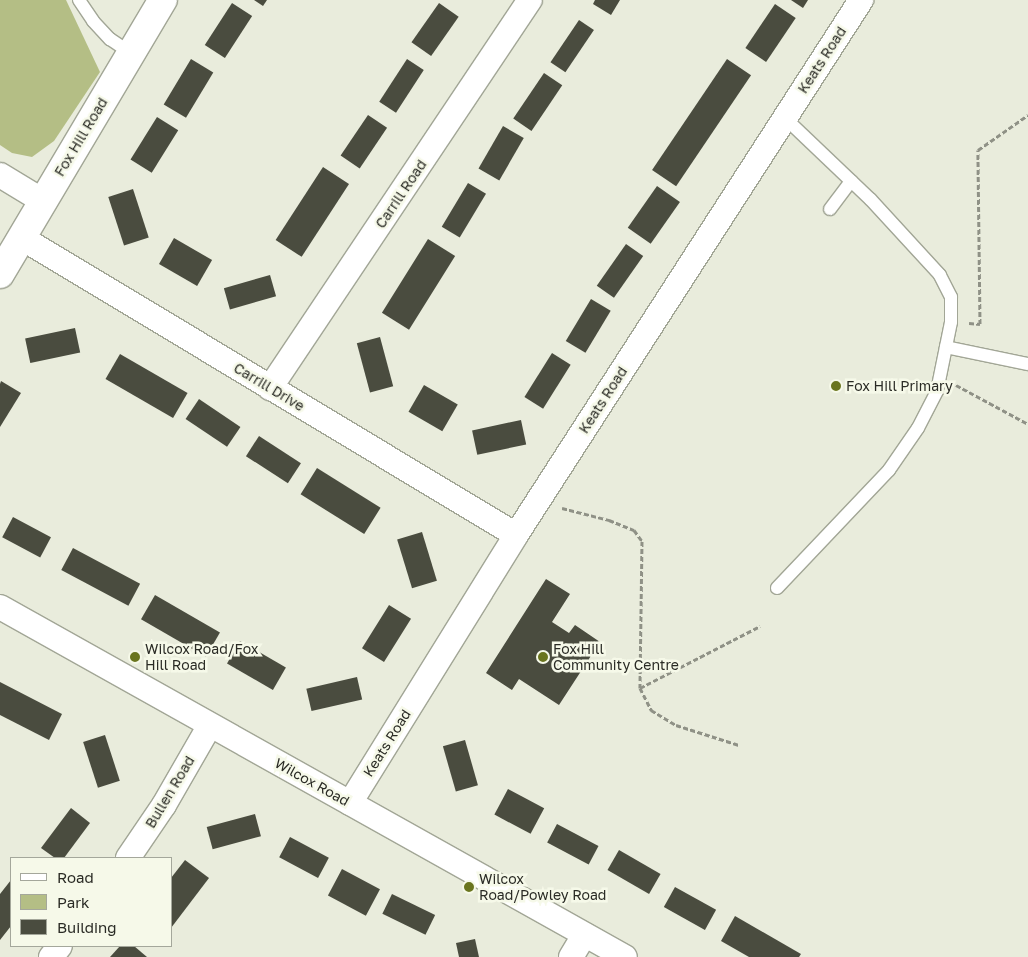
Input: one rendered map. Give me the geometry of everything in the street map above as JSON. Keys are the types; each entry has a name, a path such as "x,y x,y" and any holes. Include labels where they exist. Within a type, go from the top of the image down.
{"street":[{"name":"Fox Hill Road","path":"0,274 163,0"},
{"name":"Carrill Road","path":"270,388 530,0"},
{"name":"Keats Road","path":"350,803 537,502 861,0"},
{"path":"0,175 43,201"},
{"name":"Carrill Drive","path":"22,238 516,535"},
{"name":"Wilcox Road","path":"0,607 625,957"},
{"name":"Bullen Road","path":"129,857 164,805 210,724"},
{"path":"571,957 584,935"},
{"path":"51,957 59,947"}],"lane":[{"path":"79,0 93,21 110,39 131,53"},
{"path":"777,588 889,470 918,428 937,391 951,322 951,297 940,275 851,181 785,118"},
{"path":"830,209 851,181"},
{"path":"946,347 1028,364"}],"path":[{"path":"951,322 980,324 978,150 1028,115"},
{"path":"940,376 1028,424"},
{"path":"537,502 609,520 634,530 642,541 640,688 652,710 676,725 739,744"},
{"path":"640,688 760,626"}],"green space":[{"path":"0,0 66,0 100,72 54,141 32,157 12,153 0,145"}],"building":[{"path":"254,0 267,0 263,6"},
{"path":"595,0 620,0 611,15 593,4"},
{"path":"791,0 808,0 803,8"},
{"path":"232,3 252,16 225,58 205,45"},
{"path":"439,3 459,17 431,56 411,42"},
{"path":"775,4 796,18 766,62 745,48"},
{"path":"579,20 594,30 565,72 550,62"},
{"path":"191,59 213,72 186,118 164,104"},
{"path":"407,59 424,70 396,113 379,102"},
{"path":"727,59 751,75 676,186 652,170"},
{"path":"544,73 562,85 531,131 513,119"},
{"path":"368,115 387,128 360,168 341,156"},
{"path":"157,117 178,130 152,173 131,159"},
{"path":"503,126 524,138 499,180 478,168"},
{"path":"323,167 349,184 302,257 276,240"},
{"path":"468,183 486,194 460,238 442,227"},
{"path":"657,186 680,202 651,244 628,228"},
{"path":"133,189 149,238 124,246 108,197"},
{"path":"174,238 212,260 197,286 159,264"},
{"path":"428,239 455,256 409,330 382,313"},
{"path":"626,244 643,256 614,298 597,286"},
{"path":"270,275 276,296 230,309 224,288"},
{"path":"591,299 611,311 585,353 566,341"},
{"path":"75,328 80,352 30,363 25,339"},
{"path":"380,337 393,386 370,392 357,343"},
{"path":"552,353 571,365 543,409 524,397"},
{"path":"120,354 188,393 173,418 106,379"},
{"path":"1,381 21,393 0,427 0,384"},
{"path":"424,385 458,404 442,431 408,412"},
{"path":"199,399 240,427 227,447 186,419"},
{"path":"521,420 526,444 477,455 472,430"},
{"path":"259,436 301,463 288,483 246,456"},
{"path":"317,468 381,508 364,534 301,494"},
{"path":"13,517 51,537 40,557 2,537"},
{"path":"422,532 437,581 412,588 397,540"},
{"path":"73,548 140,584 128,606 61,570"},
{"name":"Fox Hill Community Centre","path":"546,579 570,594 552,622 569,633 575,625 600,642 559,705 519,679 512,690 486,673"},
{"path":"155,595 220,632 206,657 141,619"},
{"path":"389,605 411,619 384,662 362,648"},
{"path":"240,641 286,668 273,690 227,664"},
{"path":"357,677 362,699 312,711 306,689"},
{"path":"0,682 62,714 49,740 0,715"},
{"path":"105,735 120,781 98,788 83,742"},
{"path":"465,740 478,785 456,792 443,746"},
{"path":"508,789 544,808 531,834 494,815"},
{"path":"71,808 90,823 65,857 54,857 41,848"},
{"path":"255,814 261,836 213,849 207,827"},
{"path":"557,824 598,846 589,865 547,843"},
{"path":"290,837 329,858 318,878 279,857"},
{"path":"619,850 661,874 649,894 608,870"},
{"path":"185,860 209,878 172,927 172,877"},
{"path":"342,869 380,889 366,916 328,895"},
{"path":"10,881 10,927 0,940 0,894"},
{"path":"675,887 716,910 705,930 664,907"},
{"path":"392,894 435,915 425,935 382,914"},
{"path":"735,916 801,954 799,957 749,957 721,941"},
{"path":"475,939 479,957 459,957 456,943"},
{"path":"119,947 135,947 147,957 110,957"}],"place":[{"name":"Fox Hill Primary","path":"836,386"},
{"name":"Wilcox Road/Fox Hill Road","path":"135,657"},
{"name":"Fox Hill Community Centre","path":"543,657"},
{"name":"Wilcox Road/Powley Road","path":"469,887"}]}
